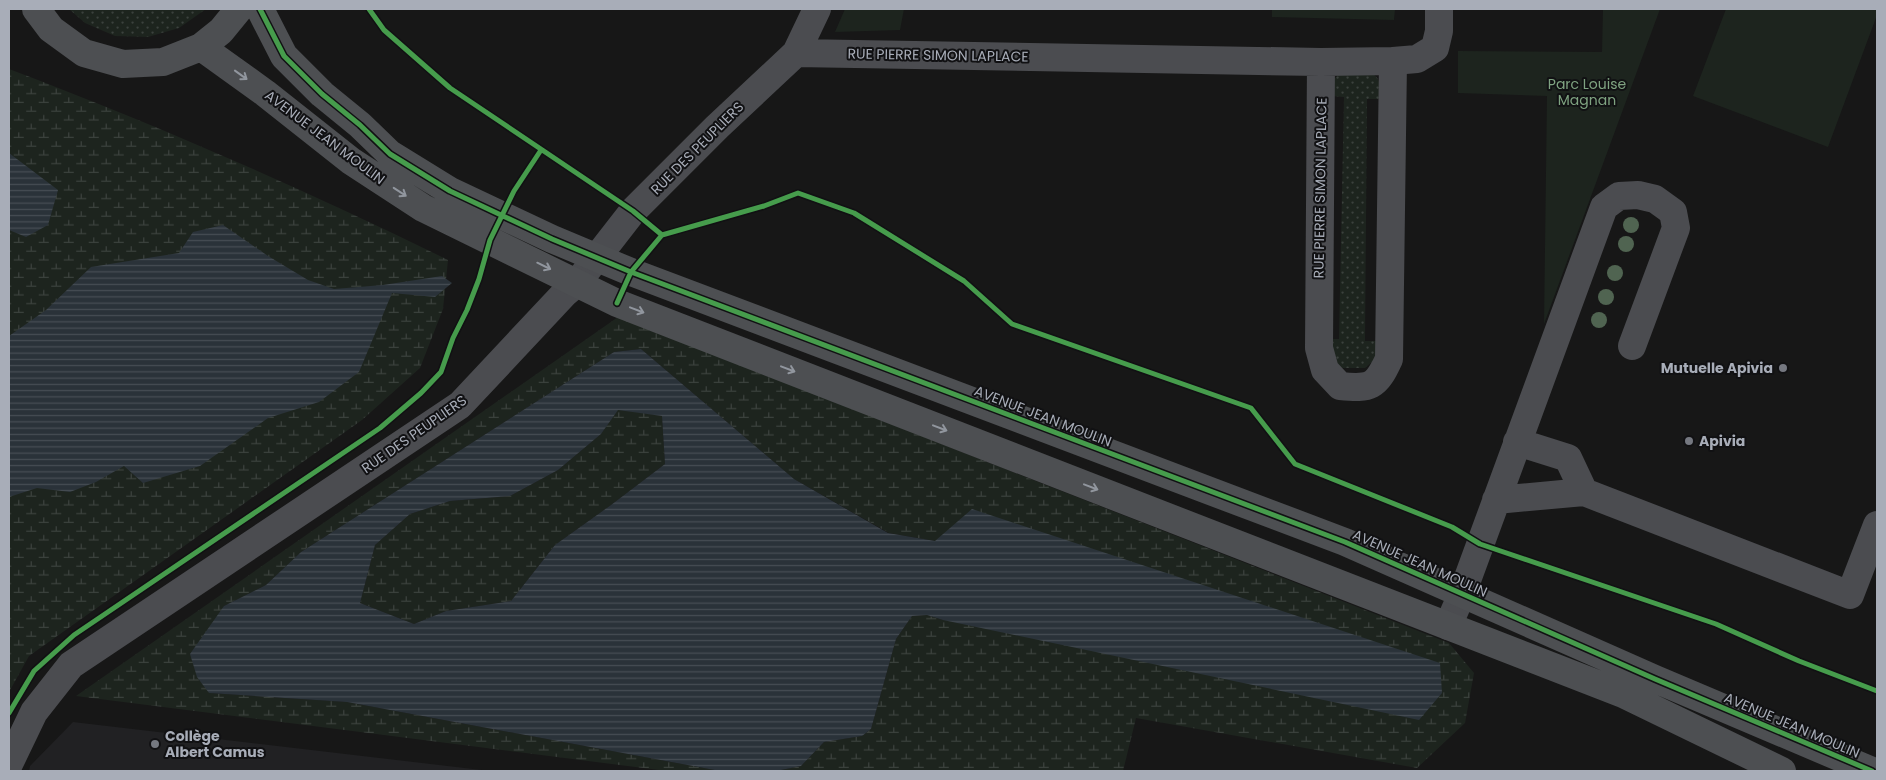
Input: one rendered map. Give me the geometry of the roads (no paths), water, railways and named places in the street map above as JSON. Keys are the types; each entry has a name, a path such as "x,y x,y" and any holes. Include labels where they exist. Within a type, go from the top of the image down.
{"main road":[{"path":"36,9 51,29 84,53 123,64 163,62 201,47 221,31 239,9"},
{"name":"AVENUE JEAN MOULIN","path":"260,9 284,56 322,94 360,125 390,154 450,191 595,257 1345,542 1654,679 1872,771"},
{"name":"AVENUE JEAN MOULIN","path":"201,47 265,93 351,161 423,208 617,303 1624,694 1782,771"}],"street":[{"name":"RUE DES PEUPLIERS","path":"9,764 34,712 71,665 460,405 565,293 577,283 595,257 633,211 718,126 796,53 817,9"},
{"path":"1321,62 1417,59 1435,48 1439,31 1439,9"},
{"name":"RUE PIERRE SIMON LAPLACE","path":"796,53 1321,62 1319,348 1325,370 1340,386 1362,388 1380,379 1389,358 1393,61"},
{"path":"1448,626 1462,594 1604,207 1619,196 1638,195 1655,198 1673,212 1676,228 1632,346"},
{"path":"1517,442 1568,458 1584,492"},
{"path":"1496,500 1584,492 1850,595 1877,525"}],"place":[{"name":"Mutuelle Apivia","path":"1783,368"},
{"name":"Apivia","path":"1689,441"},
{"name":"Collège Albert Camus","path":"155,744"}],"park label":[{"name":"Parc Louise Magnan","path":"1587,92"}]}
